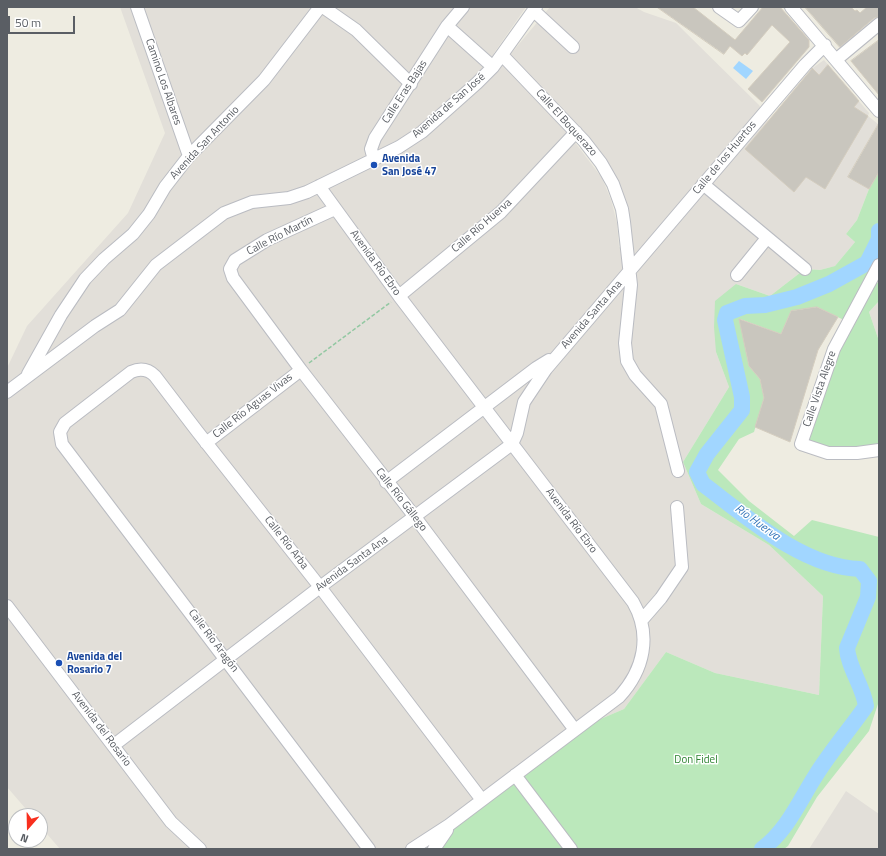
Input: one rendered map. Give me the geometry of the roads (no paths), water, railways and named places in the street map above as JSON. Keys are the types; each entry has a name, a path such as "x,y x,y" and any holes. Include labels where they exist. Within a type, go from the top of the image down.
{"street":[{"name":"Camino Los Albares","path":"137,7 189,156"},
{"name":"Avenida San Antonio","path":"25,379 47,338 85,279 104,259 133,234 149,214 165,187 189,156 264,80 320,7"},
{"path":"324,7 356,30 411,84"},
{"name":"Calle Eras Bajas","path":"374,160 372,145 447,26 464,7"},
{"path":"719,7 739,21 752,7"},
{"path":"791,7 825,45 879,111"},
{"path":"535,9 573,47"},
{"name":"Avenida de San José","path":"7,392 61,350 120,310 156,265 224,213 252,202 298,196 374,160 399,147 422,132 493,67 535,9"},
{"path":"836,59 879,24"},
{"path":"447,26 493,67"},
{"name":"Calle de los Huertos","path":"629,274 703,184 805,65 825,45"},
{"name":"Calle El Boquerazo","path":"502,55 576,132 601,163 618,197 624,222 631,289 625,343 627,361 635,375 661,404 678,471"},
{"name":"Calle Río Huerva","path":"399,296 501,212 576,132"},
{"path":"703,184 805,269"},
{"name":"Avenida Río Ebro","path":"320,186 335,209 399,296 632,602 641,621 644,648 640,666 634,678 620,697 450,825 412,849"},
{"name":"Calle Río Martín","path":"230,269 235,260 267,240 335,209"},
{"path":"737,274 767,238"},
{"name":"Calle Vista Alegre","path":"879,265 834,349 801,444 828,453 858,453 879,450"},
{"name":"Calle Río Gállego","path":"230,269 233,278 301,370 386,482 415,517 575,730"},
{"name":"Avenida Santa Ana","path":"114,745 320,587 512,444 516,438 524,402 529,393 556,357 629,274"},
{"path":"47,338 61,350"},
{"name":"Avenida Santa Ana","path":"386,482 536,368 556,357"},
{"name":"Calle Río Aragón","path":"142,369 131,372 65,423 61,429 60,436 64,447 227,659 368,848"},
{"name":"Calle Río Arba","path":"142,369 150,371 155,376 320,587 482,800"},
{"name":"Calle Río Aguas Vivas","path":"206,443 301,370"},
{"path":"641,621 661,598 682,567 677,507"},
{"name":"Avenida del Rosario","path":"7,606 171,822 200,849"},
{"path":"515,775 572,849"},
{"name":"Avenida Río Ebro","path":"434,849 450,825"}],"water":[{"path":"739,61 753,71 746,79 733,68"}],"waterway":[{"name":"Río Huerva","path":"762,849 771,842 786,824 822,766 866,706 862,691 850,662 847,648 868,597 869,581 860,569 839,566 818,560 797,550 757,525 703,484 697,472 707,454 742,410 742,397 725,320 727,313 745,306 765,305 797,297 829,284 867,263 879,239 879,231"}],"place":[{"name":"Avenida San José 47","path":"374,165"},
{"name":"Avenida del Rosario 7","path":"59,663"}],"park label":[{"name":"Don Fidel","path":"696,760"}]}
